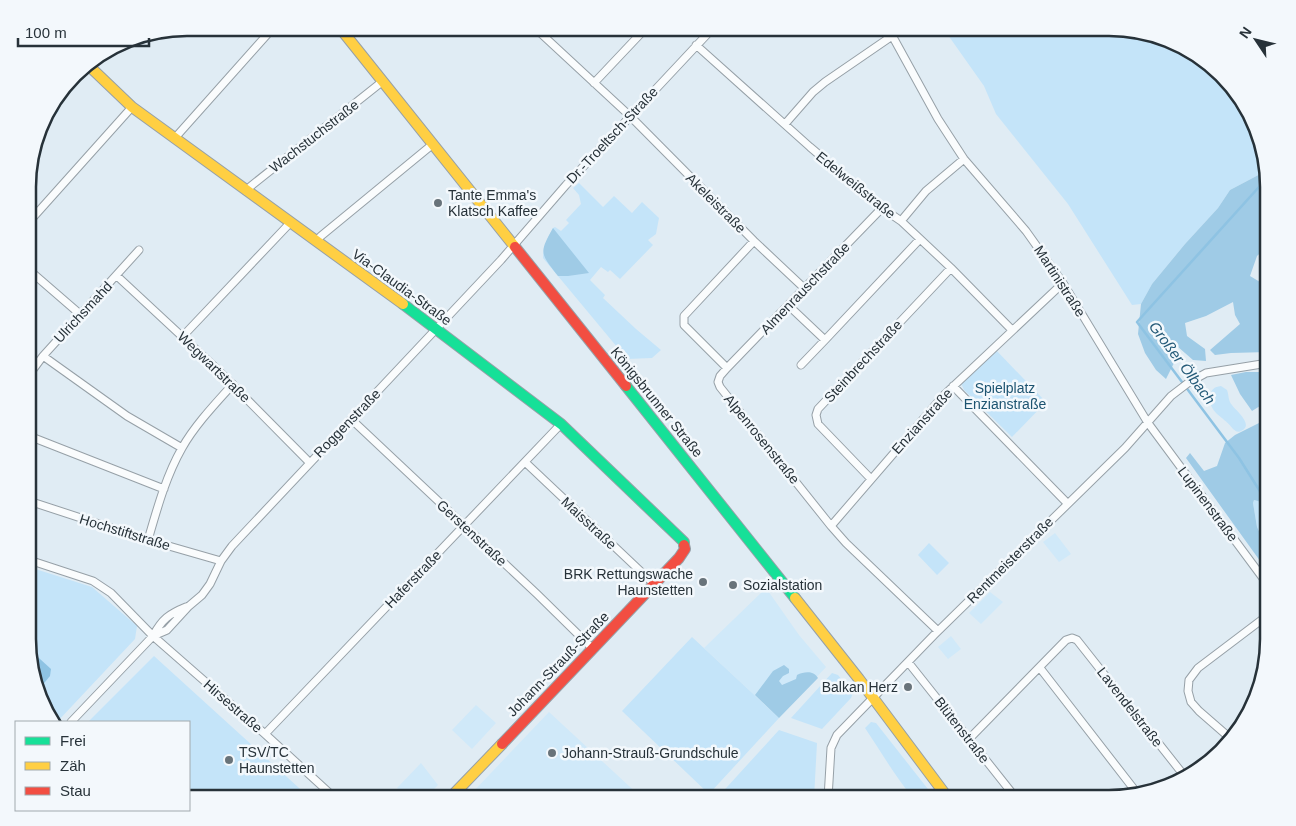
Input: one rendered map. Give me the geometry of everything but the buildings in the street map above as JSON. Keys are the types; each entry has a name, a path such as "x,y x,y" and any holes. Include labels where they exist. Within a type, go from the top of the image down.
{"street":[{"name":"Dr.-Troeltsch-Straße","path":"513,245 705,36"},
{"path":"785,124 825,82 892,36"},
{"name":"Martinistraße","path":"892,36 938,119 964,159 1012,213 1063,283 1148,424"},
{"path":"174,138 265,37"},
{"name":"Königsbrunner Straße","path":"347,37 694,471 873,698 941,789"},
{"name":"Akeleistraße","path":"544,37 630,116 754,241 804,288"},
{"path":"594,83 638,37"},
{"name":"Edelweißstraße","path":"696,45 882,208 901,221 1012,330"},
{"name":"Via-Claudia-Straße","path":"94,69 132,107 435,328 561,424 684,542 685,549"},
{"name":"Wachstuchstraße","path":"246,191 383,81"},
{"path":"36,214 132,107"},
{"path":"316,241 433,144"},
{"path":"901,221 926,191 964,159"},
{"name":"Almenrauschstraße","path":"727,368 882,208"},
{"path":"183,336 290,223"},
{"path":"802,365 920,239"},
{"path":"727,368 684,325 684,316 754,241"},
{"name":"Roggenstraße","path":"72,721 153,636 167,630 202,595 210,584 221,561 232,546 513,245"},
{"name":"Ulrichsmahd","path":"36,366 140,250"},
{"name":"Steinbrechstraße","path":"871,479 818,424 816,415 818,410 951,268"},
{"path":"36,276 81,315"},
{"name":"Wegwartstraße","path":"117,276 233,384 310,462"},
{"name":"Enzianstraße","path":"831,526 944,395 1063,283"},
{"path":"788,306 825,340"},
{"path":"44,356 130,417 182,448"},
{"path":"1148,424 1171,396 1188,383 1206,374 1259,365"},
{"name":"Alpenrosenstraße","path":"727,368 720,376 718,382 720,387 831,526 846,543 938,631"},
{"path":"148,540 164,489 182,448 207,413 233,384"},
{"path":"953,386 1067,503"},
{"name":"Gerstenstraße","path":"351,419 538,594 592,648"},
{"name":"Haferstraße","path":"265,734 561,424"},
{"name":"Rentmeisterstraße","path":"829,789 833,743 837,735 938,631 1148,424"},
{"name":"Lupinenstraße","path":"1148,424 1259,572"},
{"path":"36,439 164,489"},
{"name":"Maisstraße","path":"525,462 654,584"},
{"name":"Hochstiftstraße","path":"36,503 148,540 221,561"},
{"name":"Johann-Strauß-Straße","path":"458,790 679,558 685,549"},
{"name":"Hirsestraße","path":"36,562 93,581 110,593 153,636 326,790"},
{"path":"1226,735 1191,702 1189,680 1198,668 1259,622"},
{"name":"Lavendelstraße","path":"1040,668 1066,640 1072,638 1077,640 1181,772"},
{"name":"Blütenstraße","path":"908,662 1009,789"},
{"path":"969,739 1040,668 1132,788"}],"shaded area":[{"path":"1259,175 1259,254 1250,276 1259,281 1259,352 1215,355 1210,350 1240,324 1235,315 1233,302 1206,316 1185,323 1187,336 1205,349 1206,361 1193,360 1162,333 1164,345 1175,361 1166,379 1156,370 1145,353 1138,334 1141,304 1152,284 1218,208 1230,190"},
{"path":"553,228 589,273 558,276 544,253 545,243"},
{"path":"1259,372 1259,407 1252,411 1240,394 1231,375"},
{"path":"1259,423 1259,501 1254,500 1253,503 1259,531 1259,559 1186,458 1190,453 1204,471 1217,466 1225,443 1235,435"},
{"path":"1055,533 1071,554 1059,562 1043,542"},
{"path":"766,588 799,635 826,667 779,718 704,648"},
{"path":"990,592 1003,602 981,624 969,613"},
{"path":"951,636 961,649 948,659 938,647"},
{"path":"38,657 51,669 50,676 43,684"},
{"path":"784,665 789,669 789,673 779,681 782,685 796,679 797,675 808,672 816,675 818,678 779,718 755,695 773,671"},
{"path":"476,705 496,723 472,749 452,730"},
{"name":"Johann-Strauß-Grundschule","path":"549,712 633,790 475,790"},
{"path":"421,763 438,785 433,790 399,790 397,788"}],"green space":[{"path":"949,36 1109,36 1148,41 1176,52 1201,67 1229,95 1240,112 1252,139 1259,175 1230,190 1218,208 1152,284 1141,304 1132,305 1068,204 996,114 984,86"},
{"path":"579,183 603,207 614,196 632,213 642,202 659,218 656,234 648,240 653,245 620,279 610,270 608,272 601,267 590,280 605,295 603,298 661,350 652,358 627,359 543,258 545,246 553,228 555,227 561,231 569,223 566,220 581,204 579,195 573,188"},
{"name":"Spielplatz Enzianstraße","path":"995,349 1046,402 1012,437 964,390 961,383"},
{"path":"1221,386 1227,390 1229,400 1245,421 1245,428 1241,431 1238,432 1233,429 1215,411 1210,403 1212,390"},
{"path":"1254,500 1259,501 1259,531 1257,527"},
{"path":"929,543 949,563 937,575 918,555"},
{"path":"36,569 92,587 137,626 135,639 60,719 41,678 38,659 36,639"},
{"path":"692,637 779,718 713,789 704,789 622,711"},
{"name":"TSV/TC Haunstetten","path":"154,656 301,790 190,790 190,721 89,721"},
{"path":"832,673 838,675 853,693 851,698 822,729 791,718"},
{"path":"871,722 876,723 928,789 906,789 865,728"},
{"path":"779,730 817,743 814,789 725,789"}],"waterway":[{"name":"Großer Ölbach","path":"1259,187 1137,322 1239,458 1259,490"}],"traffic: fast":[{"path":"403,304 561,424 684,542 684,545"},
{"path":"626,386 795,598"}],"traffic: slow":[{"path":"347,37 515,247"},
{"path":"93,70 132,107 403,304"},
{"path":"795,598 859,679 941,789"},
{"path":"458,790 502,744"}],"traffic: jam":[{"path":"515,247 626,386"},
{"path":"502,744 679,558 685,549 684,545"}],"place":[{"name":"Tante Emma's Klatsch Kaffee","path":"438,203"},
{"name":"BRK Rettungswache Haunstetten","path":"703,582"},
{"name":"Sozialstation","path":"733,585"},
{"name":"Balkan Herz","path":"908,687"},
{"name":"Johann-Strauß-Grundschule","path":"552,753"},
{"name":"TSV/TC Haunstetten","path":"229,760"}]}
